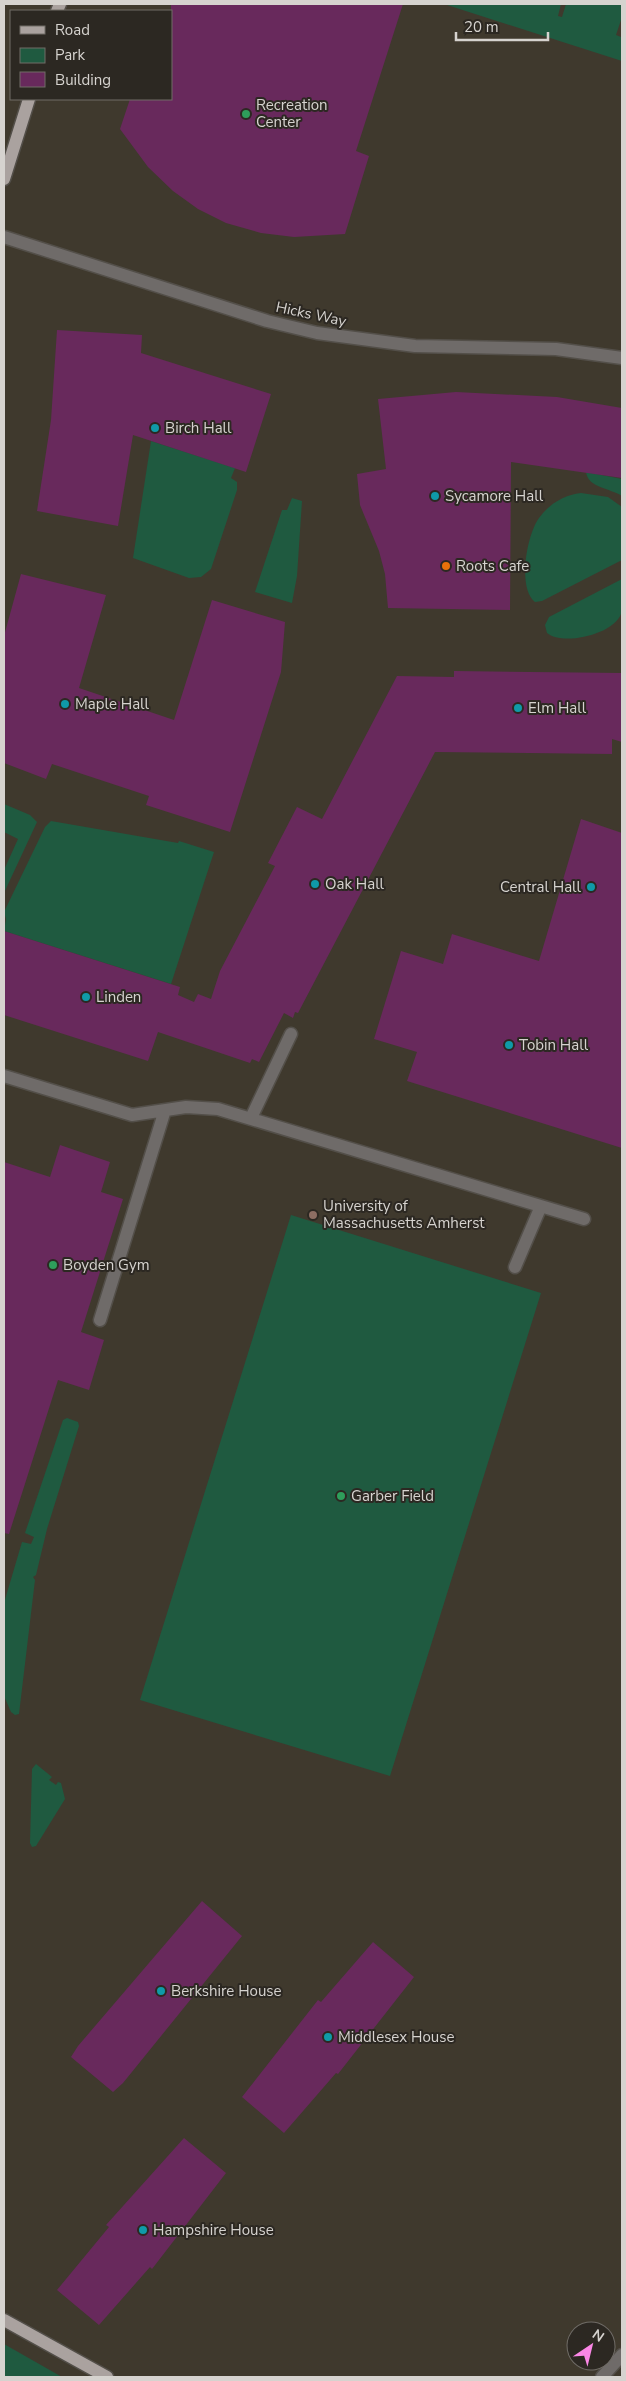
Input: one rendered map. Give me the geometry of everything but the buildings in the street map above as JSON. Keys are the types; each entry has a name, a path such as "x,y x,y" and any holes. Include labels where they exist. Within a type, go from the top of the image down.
{"main road":[{"path":"4,179 29,100"},
{"path":"4,2320 107,2377"}],"lane":[{"name":"Hicks Way","path":"4,237 258,318 317,334 416,346 556,349 591,352 622,358"},
{"path":"251,1118 291,1034"},
{"path":"4,1076 132,1116 197,1106 218,1109 584,1220"},
{"path":"100,1320 165,1110"},
{"path":"515,1267 541,1206"},
{"path":"602,2377 622,2355"}],"shaded area":[{"name":"University of Massachusetts Amherst","path":"4,4 622,4 622,2377 4,2377"}],"green space":[{"path":"444,4 561,4 558,16 562,17 566,4 622,4 622,17 616,35 621,37 622,35 622,61"},
{"path":"151,441 235,468 231,478 237,482 237,490 211,569 201,577 189,578 133,558"},
{"path":"586,472 622,479 622,496 595,485"},
{"path":"581,493 608,497 622,507 622,560 542,601 535,602 526,585 525,573 528,548 535,526 539,518 552,504 563,498"},
{"path":"292,498 302,501 297,576 292,603 255,592 282,510 287,510"},
{"path":"622,579 623,602 621,614 608,628 598,633 575,638 554,637 547,633 545,625 549,617"},
{"path":"4,804 30,815 37,822 4,893 4,870 18,839 4,832"},
{"path":"51,821 178,843 179,841 214,852 171,984 4,931 6,919 4,912 45,827"},
{"name":"Garber Field","path":"291,1215 541,1293 390,1776 140,1700"},
{"path":"67,1418 78,1422 79,1426 47,1529 36,1575 33,1577 35,1580 19,1714 15,1715 11,1712 4,1696 4,1603 22,1542 31,1544 34,1537 25,1533 63,1420"},
{"path":"36,1764 52,1777 49,1780 56,1785 58,1782 61,1783 65,1799 36,1846 32,1847 30,1843 32,1769"},
{"path":"4,2344 62,2377 4,2377"}],"place":[{"name":"Recreation Center","path":"246,114"},
{"name":"Birch Hall","path":"155,428"},
{"name":"Sycamore Hall","path":"435,496"},
{"name":"Roots Cafe","path":"446,566"},
{"name":"Maple Hall","path":"65,704"},
{"name":"Elm Hall","path":"518,708"},
{"name":"Oak Hall","path":"315,884"},
{"name":"Central Hall","path":"591,887"},
{"name":"Linden","path":"86,997"},
{"name":"Tobin Hall","path":"509,1045"},
{"name":"University of Massachusetts Amherst","path":"313,1215"},
{"name":"Boyden Gym","path":"53,1265"},
{"name":"Garber Field","path":"341,1496"},
{"name":"Berkshire House","path":"161,1991"},
{"name":"Middlesex House","path":"328,2037"},
{"name":"Hampshire House","path":"143,2230"}]}
